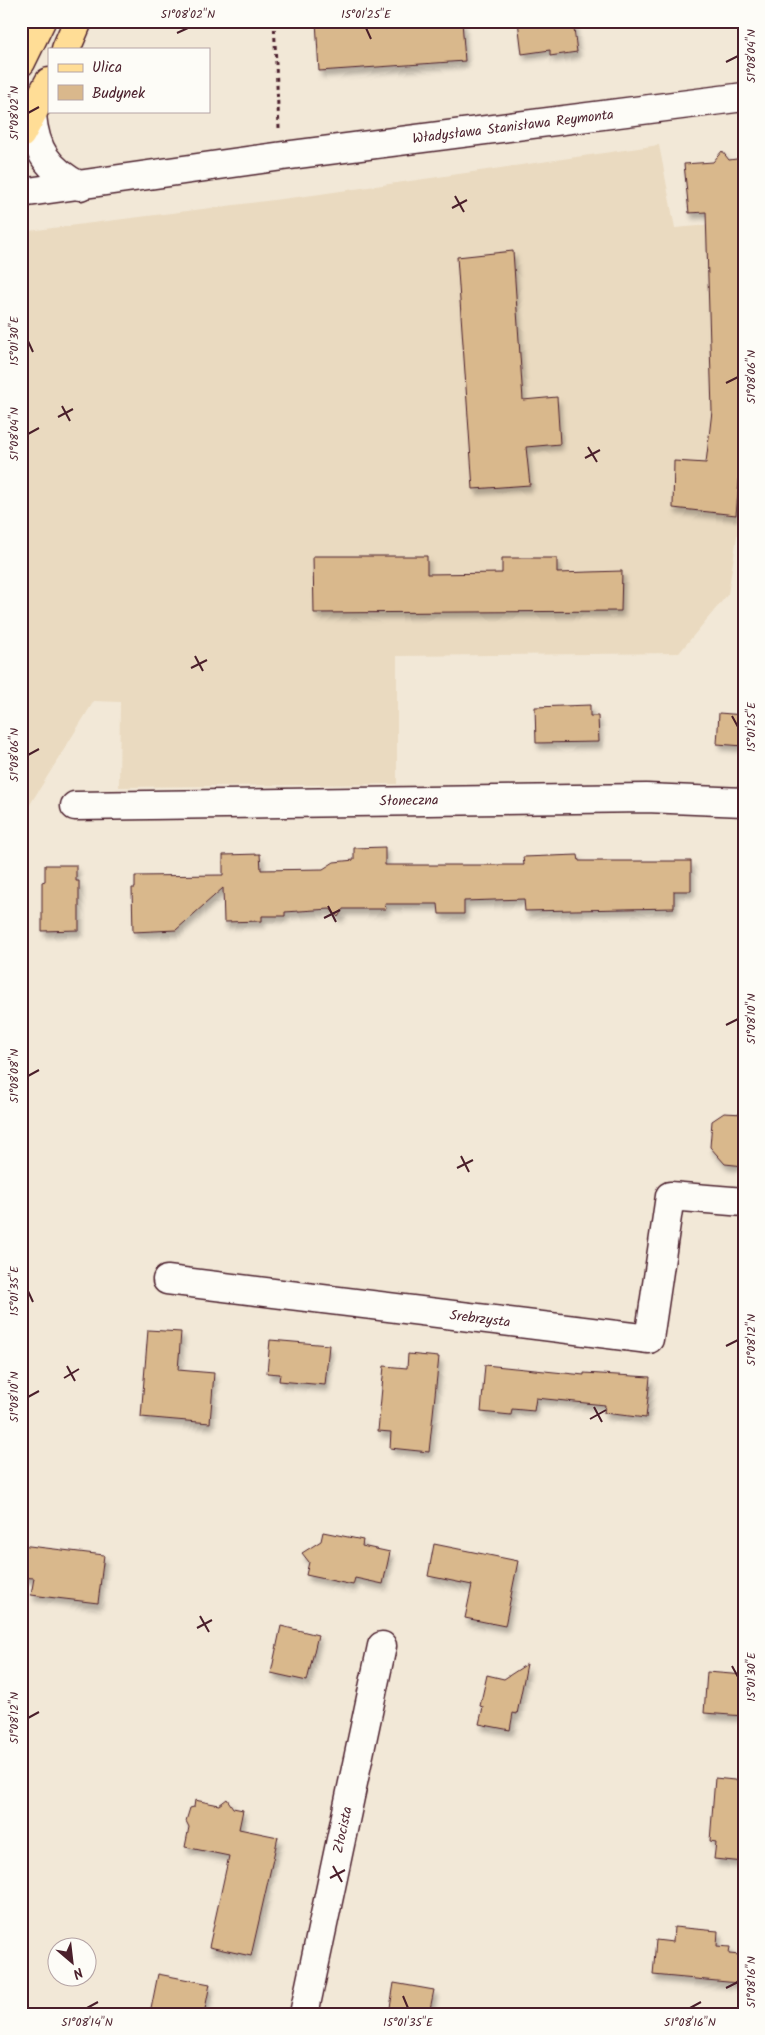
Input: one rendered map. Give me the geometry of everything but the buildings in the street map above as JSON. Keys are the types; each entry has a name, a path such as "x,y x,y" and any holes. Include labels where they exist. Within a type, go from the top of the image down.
{"main road":[{"path":"21,62 41,21"},
{"path":"66,48 78,21"},
{"path":"26,124 48,84"}],"street":[{"name":"Władysława Stanisława Reymonta","path":"21,193 283,156 744,97"},
{"path":"26,124 43,155 53,168 65,178 80,186"},
{"name":"Słoneczna","path":"75,806 646,798 744,802"},
{"name":"Srebrzysta","path":"167,1280 649,1339 670,1196 744,1202"},
{"name":"Złocista","path":"304,2014 382,1646"}],"path":[{"path":"274,21 279,124 283,156"}],"shaded area":[{"path":"659,145 675,228 744,222 744,492 728,594 679,653 397,656 397,784 119,787 120,702 94,701 21,819 21,232 313,195"}]}
